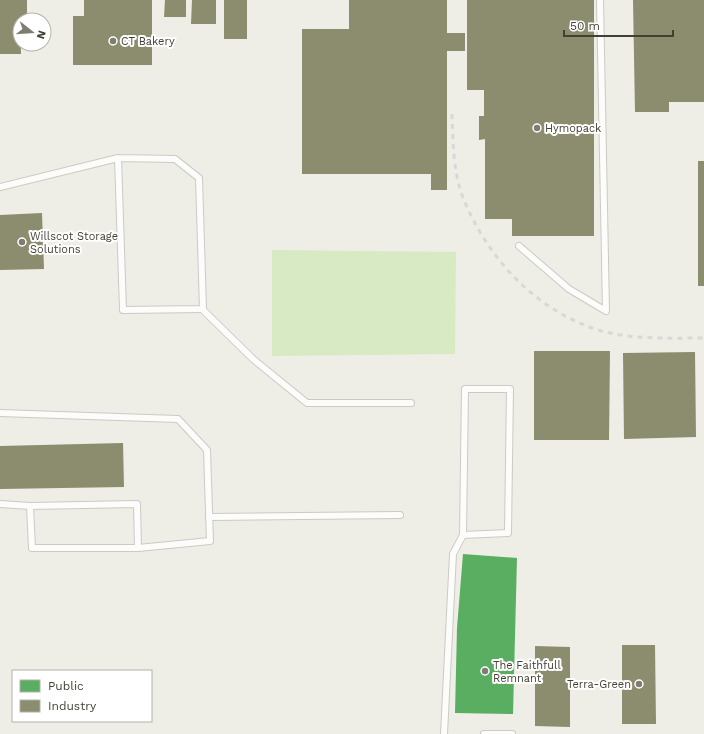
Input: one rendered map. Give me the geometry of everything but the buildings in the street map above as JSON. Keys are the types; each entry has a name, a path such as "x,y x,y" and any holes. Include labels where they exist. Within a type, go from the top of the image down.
{"lane":[{"path":"519,246 569,289 606,311 600,0"},
{"path":"0,187 118,158 175,159 199,178 202,309 253,359 307,403 411,403"},
{"path":"118,158 123,310 202,309"},
{"path":"444,734 453,554 463,535 465,389 510,389 508,533 463,535"},
{"path":"0,412 178,419 207,450 210,540 138,548 32,548 30,506"},
{"path":"0,504 30,506 137,504 138,548"},
{"path":"209,518 400,515"},
{"path":"484,734 512,734"}],"green space":[{"path":"272,250 456,252 455,354 272,356"}],"railway":[{"path":"452,114 454,155 457,176 462,195 472,218 499,260 515,278 534,295 575,321 598,330 637,337 704,338"}],"place":[{"name":"CT Bakery","path":"113,41"},
{"name":"Hymopack","path":"537,128"},
{"name":"Willscot Storage Solutions","path":"22,242"},
{"name":"The Faithfull Remnant","path":"485,671"},
{"name":"Terra-Green","path":"639,684"}]}
